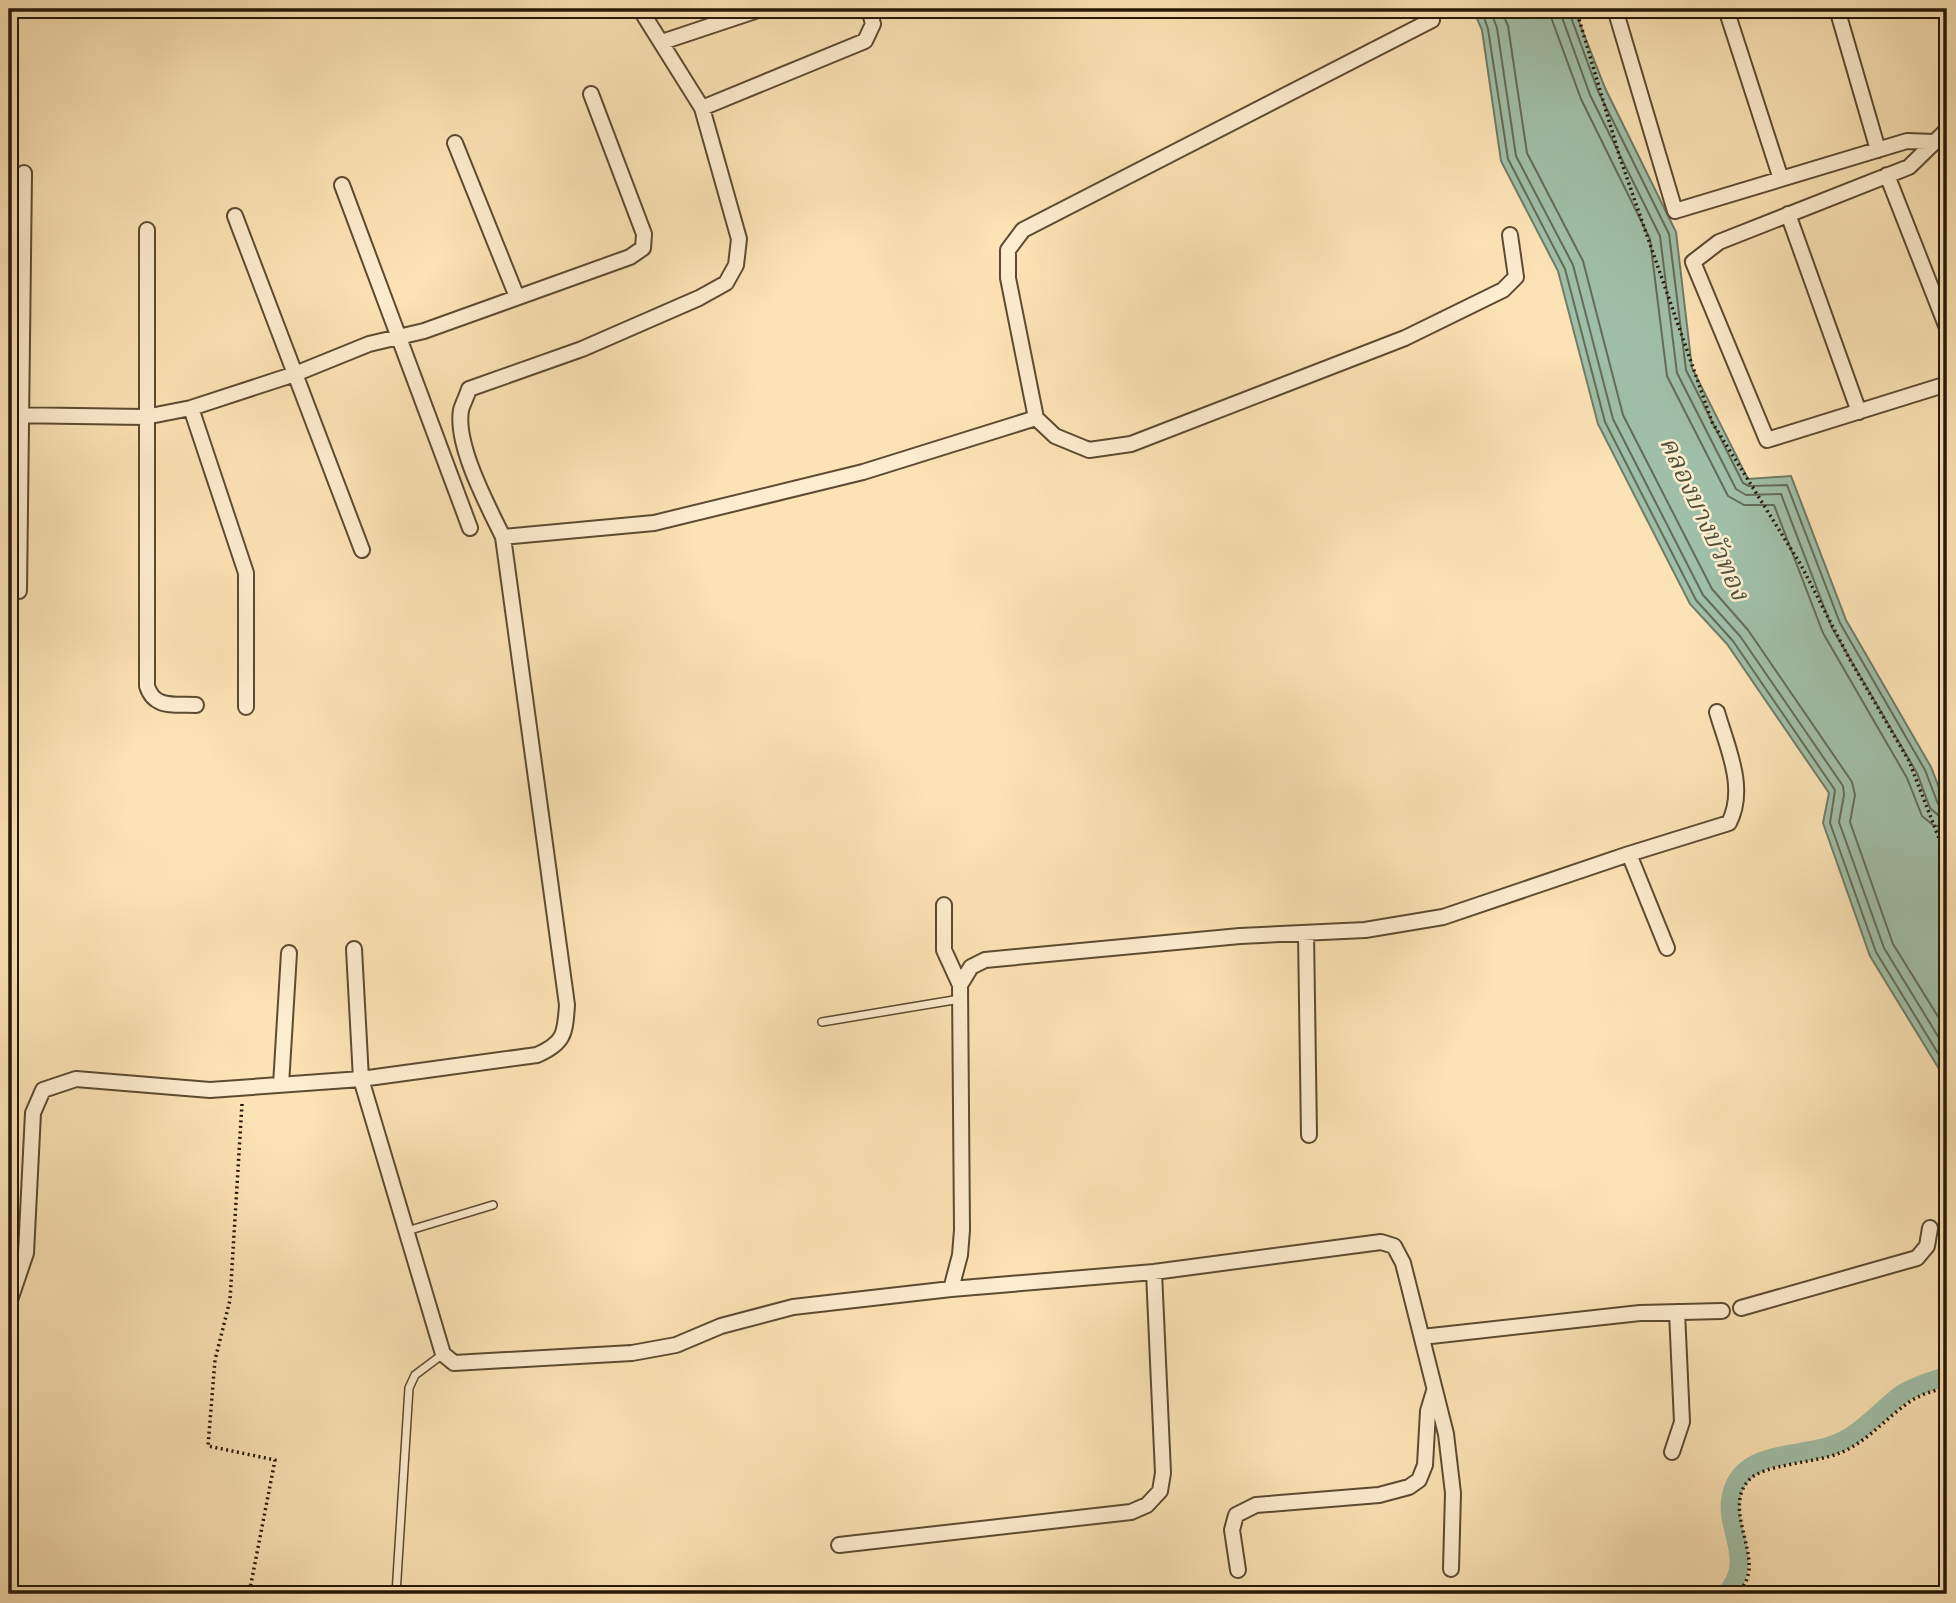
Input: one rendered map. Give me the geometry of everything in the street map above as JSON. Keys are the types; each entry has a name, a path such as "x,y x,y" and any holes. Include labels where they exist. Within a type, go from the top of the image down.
{"street":[{"path":"9,1303 26,1252 33,1113 43,1090 76,1079 210,1090 361,1079 537,1055 554,1048 565,1033 567,1005 503,537 485,500 462,437 461,411 469,390 582,349 699,298 726,284 736,265 739,239 702,108 640,9"},
{"path":"662,42 761,9"},
{"path":"702,108 865,41 873,24 869,9"},
{"path":"1615,9 1675,211 1907,141 1934,142"},
{"path":"1726,9 1781,179"},
{"path":"1837,9 1878,150"},
{"path":"1432,20 1023,230 1008,250 1008,278 1036,418 1055,436 1089,450 1131,444 1379,348 1503,290 1516,277 1510,235"},
{"path":"15,415 145,417 191,408 295,374 369,344 399,337 630,257 643,248 644,234 591,94"},
{"path":"1947,130 1909,167 1719,242 1693,262 1766,440 1947,384"},
{"path":"455,143 517,297"},
{"path":"19,591 15,415 24,173"},
{"path":"1887,175 1947,328"},
{"path":"342,185 470,528"},
{"path":"1788,214 1859,412"},
{"path":"235,216 362,550"},
{"path":"147,230 147,686 150,698 157,703 196,705"},
{"path":"191,408 246,573 246,707"},
{"path":"503,537 654,523 863,472 1036,418"},
{"path":"961,992 971,968 985,960 1000,957 1240,936 1365,929 1443,917 1729,822 1736,808 1737,786 1717,712"},
{"path":"1629,854 1667,948"},
{"path":"944,905 944,950 961,992 962,1230 960,1255 951,1289"},
{"path":"1306,933 1309,1135"},
{"path":"354,949 361,1079 443,1354 454,1363 632,1353 676,1345 721,1326 793,1307 951,1289 1154,1272 1381,1242 1394,1246 1402,1263 1446,1434 1453,1493 1451,1569"},
{"path":"281,1085 289,953"},
{"path":"1741,1308 1917,1258 1927,1245 1930,1228"},
{"path":"839,1545 1082,1519 1131,1512 1147,1505 1160,1491 1163,1473 1154,1272"},
{"path":"1422,1337 1677,1312 1722,1311"},
{"path":"1672,1452 1682,1422 1677,1312"},
{"path":"1238,1570 1232,1530 1236,1515 1256,1505 1379,1495 1409,1488 1419,1480 1425,1465 1428,1411 1435,1390"}],"lane":[{"path":"822,1023 961,992"},
{"path":"405,1232 493,1205"},
{"path":"396,1594 409,1388 415,1375 443,1354"}],"path":[{"path":"1576,9 1620,158 1712,422 1801,565 1844,649 1909,761 1947,859"},
{"path":"243,1088 230,1300 215,1360 208,1446 275,1460 248,1594"},
{"path":"1736,1594 1746,1586 1751,1571 1741,1513 1742,1492 1749,1479 1769,1468 1812,1463 1842,1452 1872,1434 1908,1403 1947,1387"}],"water":[{"name":"คลองบางบัวทอง","path":"1473,9 1574,9 1605,88 1676,232 1692,368 1748,479 1791,476 1846,620 1931,767 1947,809 1947,1082 1870,956 1823,823 1829,793 1727,644 1690,604 1598,424 1558,271 1501,161 1482,30"}],"waterway":[{"path":"1726,1594 1739,1567 1730,1501 1741,1475 1763,1461 1820,1449 1843,1441 1902,1394 1947,1376"}]}
